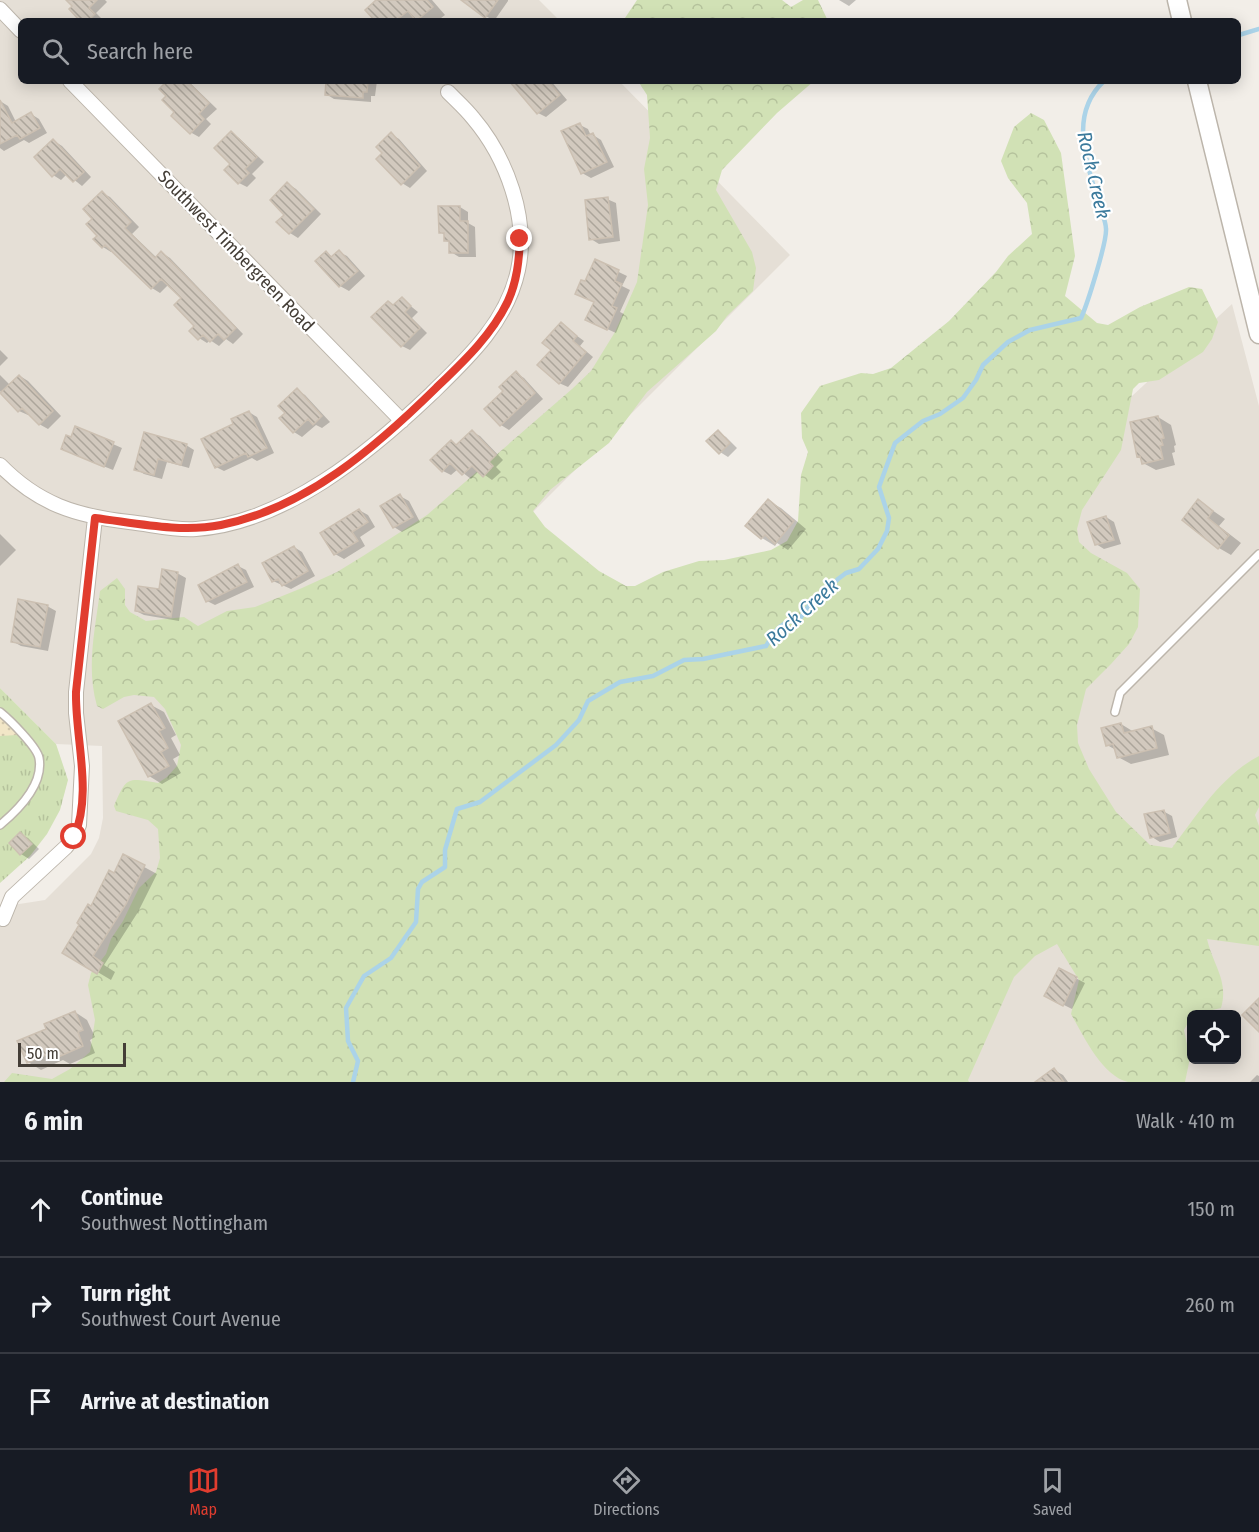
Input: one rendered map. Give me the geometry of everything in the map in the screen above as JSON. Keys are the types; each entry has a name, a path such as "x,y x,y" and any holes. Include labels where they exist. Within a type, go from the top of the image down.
{"street":[{"path":"1177,0 1181,18"},
{"path":"0,9 18,28"},
{"name":"Southwest Timbergreen Road","path":"73,84 402,421"},
{"path":"1198,84 1259,334"},
{"path":"0,465 32,494 76,514 195,529 249,518 279,506 326,480 370,450 477,347 495,323 508,300 519,269 518,208 508,177 491,144 474,119 448,92"},
{"path":"2,919 12,897 66,847 74,837 79,825 82,766 76,692 95,518"}],"lane":[{"path":"1115,712 1120,693 1259,554"},
{"path":"0,712 17,726 39,757 38,774 29,795 0,825"}],"shaded area":[{"path":"0,0 539,0 557,18 18,18 18,84 622,84 790,255 164,881 351,1082 0,1082 0,907 45,900 91,854 99,838 103,818 102,746 56,744 0,688"},
{"path":"1232,304 1259,406 1259,1082 387,1082"}],"green space":[{"path":"637,0 782,0 791,7 803,0 818,0 827,18 625,18"},
{"path":"640,84 811,84 777,113 722,170 716,190 752,252 756,268 753,291 727,316 716,331 647,392 609,443 550,490 533,511 545,527 599,571 626,586 635,586 663,572 699,561 724,560 771,550 787,541 798,521 801,475 808,452 802,438 801,413 820,386 861,373 873,374 891,368 949,321 996,272 1008,256 1032,234 1027,203 1008,178 1001,161 1014,127 1031,113 1044,120 1061,153 1075,256 1065,296 1097,323 1108,325 1140,307 1189,287 1202,289 1218,322 1212,339 1203,352 1159,380 1139,383 1133,389 1121,450 1082,510 1077,529 1079,542 1091,553 1127,573 1140,589 1138,627 1129,644 1086,689 1077,725 1078,743 1089,769 1116,812 1150,845 1172,848 1221,785 1245,764 1259,756 1259,807 1255,815 1259,826 1259,946 1207,939 1222,981 1223,998 1221,1008 1187,1010 1187,1025 1184,1030 1189,1064 1185,1082 1128,1082 1110,1072 1094,1054 1071,1014 1079,980 1057,944 1035,956 1014,977 969,1082 4,1082 12,1073 52,1079 70,1069 90,1052 95,1020 88,985 91,973 106,954 111,939 123,921 139,888 156,872 160,858 158,829 148,820 116,811 114,806 125,784 129,781 158,783 167,777 177,766 181,745 165,709 154,697 134,695 124,697 103,709 97,706 92,663 100,591 117,578 125,589 125,605 130,612 146,621 184,617 198,626 227,611 255,607 337,572 427,515 591,371 615,332 637,282 648,205 644,169 650,138 647,95"},
{"path":"0,688 56,744 68,780 60,810 47,834 30,856 0,883"}],"sand":[{"path":"0,717 11,723 18,732 17,735 0,736"}],"building":[{"path":"66,0 97,0 89,8 95,14 91,18 77,18 69,9 72,6"},
{"path":"376,0 427,0 433,7 420,18 414,18 408,11 399,18 372,18 365,10"},
{"path":"461,0 498,0 485,18"},
{"path":"164,84 190,84 209,103 199,114 204,119 190,134 171,116 174,112 162,100 166,96 159,89"},
{"path":"326,84 368,84 367,92 363,92 363,98 325,95"},
{"path":"512,84 551,84 560,95 537,114"},
{"path":"0,100 12,123 31,112 40,128 20,139 17,135 0,144"},
{"path":"580,123 586,136 593,133 607,162 581,174 561,131"},
{"path":"231,131 257,157 245,169 249,173 238,184 224,170 230,164 214,148"},
{"path":"391,132 420,166 401,185 376,159 382,153 376,147"},
{"path":"53,139 84,172 73,182 60,169 52,177 34,157"},
{"path":"287,182 314,209 289,234 276,222 284,215 270,200"},
{"path":"102,191 131,222 125,228 155,258 161,251 236,328 224,340 218,334 210,342 203,335 198,340 189,331 194,326 174,305 181,298 161,279 151,289 105,245 102,248 93,239 97,236 86,224 92,219 83,209"},
{"path":"608,197 613,237 589,240 585,200"},
{"path":"438,206 460,206 460,221 468,221 468,253 449,253 449,241 444,241 444,233 439,233"},
{"path":"339,250 358,271 339,287 315,261 326,251 331,257"},
{"path":"595,259 619,270 615,281 622,284 612,306 617,308 607,330 585,320 594,302 575,294 581,280 585,281"},
{"path":"402,297 411,306 405,312 420,328 401,347 371,317 388,301 393,305"},
{"path":"561,322 577,336 573,341 586,352 559,384 537,365 551,350 542,343"},
{"path":"516,371 535,393 500,426 484,409 503,391 499,387"},
{"path":"19,375 53,411 39,425 22,408 18,412 0,393"},
{"path":"297,388 322,416 313,425 308,419 293,433 279,418 285,413 278,406"},
{"path":"249,411 267,448 248,457 246,453 215,468 201,439 233,424 231,419"},
{"path":"1158,416 1164,438 1161,439 1163,445 1160,446 1163,459 1142,464 1140,456 1137,457 1130,422"},
{"path":"75,426 114,442 104,467 61,449 66,435 71,437"},
{"path":"472,430 496,455 489,462 493,466 483,477 472,466 462,475 450,463 442,472 430,460 451,440 456,445"},
{"path":"718,430 730,443 719,454 706,441"},
{"path":"144,432 187,444 181,465 158,459 154,475 134,470"},
{"path":"400,494 413,517 393,528 380,506"},
{"path":"768,499 794,521 775,544 765,535 761,539 745,526"},
{"path":"1198,499 1213,511 1208,518 1229,535 1218,549 1182,520"},
{"path":"359,509 368,522 352,532 358,541 334,555 320,533"},
{"path":"1106,516 1114,540 1095,545 1087,522"},
{"path":"294,546 308,571 282,586 278,579 272,582 262,563"},
{"path":"238,564 247,582 206,602 198,585"},
{"path":"162,569 178,572 171,617 135,611 138,586 159,589"},
{"path":"18,599 48,605 40,647 11,642"},
{"path":"151,703 165,728 159,731 168,748 161,752 169,766 148,777 118,721"},
{"path":"1121,723 1124,733 1152,726 1157,748 1117,758 1113,744 1106,746 1101,728"},
{"path":"1164,810 1170,833 1150,838 1144,814"},
{"path":"20,832 32,844 20,855 9,843"},
{"path":"123,854 145,865 126,904 93,956 103,963 97,974 62,953 79,925 77,923 88,904 91,906 109,870 114,873"},
{"path":"1059,968 1077,977 1063,1006 1044,996"},
{"path":"1259,998 1259,1032 1242,1015"},
{"path":"75,1011 83,1030 78,1032 83,1046 56,1058 53,1052 27,1063 17,1041 46,1029 44,1024"},
{"path":"1054,1068 1064,1082 1035,1082"}],"waterway":[{"name":"Rock Creek","path":"1241,34 1259,29"},
{"name":"Rock Creek","path":"353,1082 358,1061 348,1041 346,1008 364,976 391,958 416,922 418,889 422,882 445,867 445,850 457,809 480,802 556,745 579,720 588,701 620,682 653,676 684,660 703,659 766,646 779,628 787,622 799,620 810,604 821,597 846,573 859,569 878,549 887,531 889,518 879,487 895,443 923,421 940,414 963,398 983,365 1008,342 1030,330 1081,318 1096,274 1106,229 1089,171 1083,139 1086,108 1101,84"}],"route":[{"path":"74,837 81,812 82,766 76,692 95,518 195,529 222,525 249,518 279,506 326,480 370,450 390,433 477,347 495,323 508,300 519,269 520,239"}]}
